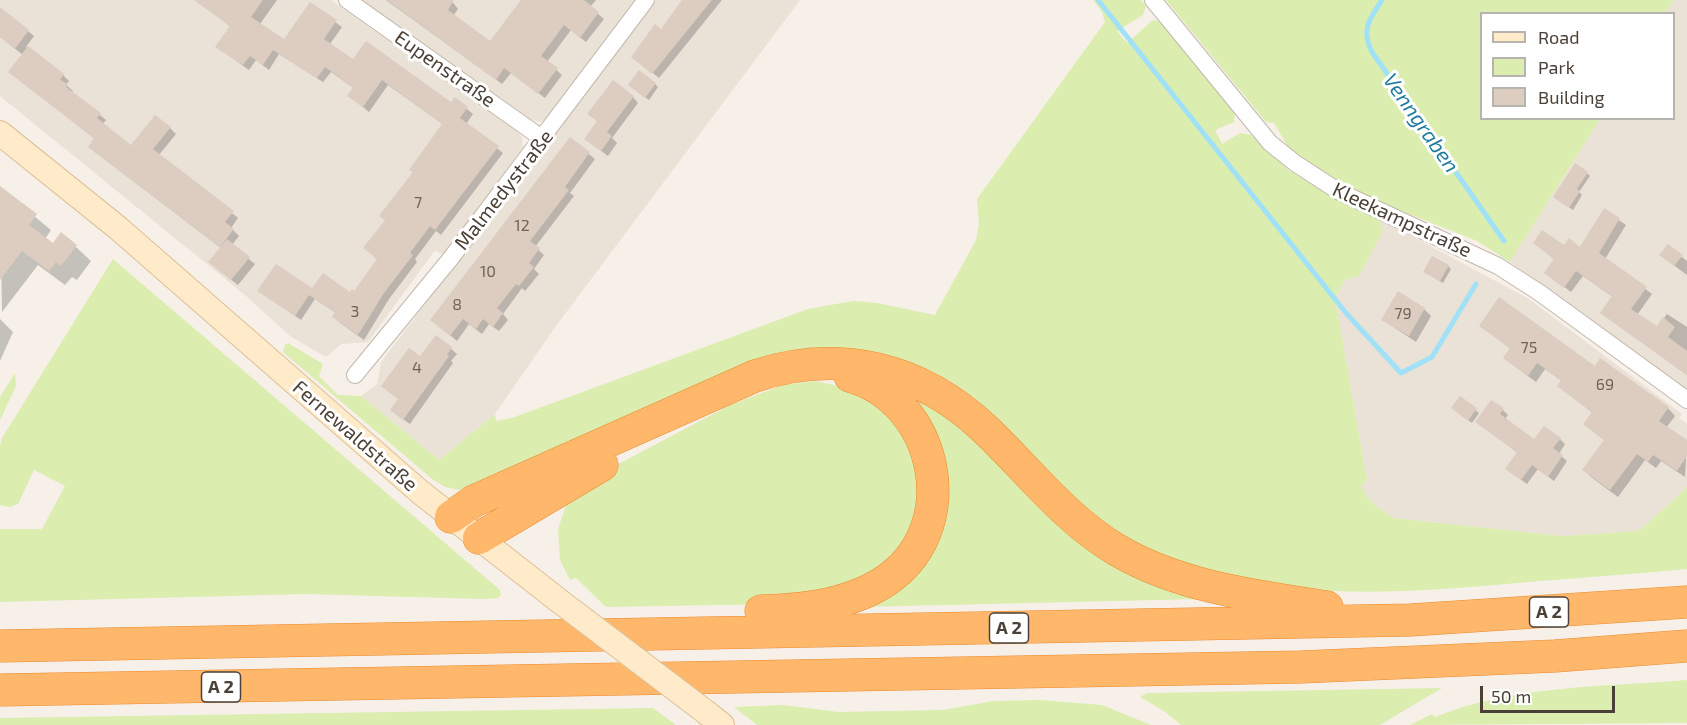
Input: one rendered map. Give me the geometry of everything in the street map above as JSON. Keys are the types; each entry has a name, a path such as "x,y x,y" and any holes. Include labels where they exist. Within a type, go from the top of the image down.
{"highway":[{"path":"451,517 474,501 743,381 793,365 823,362 852,364 897,375 951,401 988,431 1070,515 1103,540 1140,561 1172,575 1236,592 1411,620"},
{"path":"479,538 563,486 639,445 763,384 817,374 842,375 864,381 883,391 907,414 929,453 932,502 927,527 916,549 891,576 862,593 802,609 634,614 607,634"},
{"name":"A 2","path":"0,646 1411,620 1687,602"},
{"name":"A 2","path":"0,690 1302,667 1543,657 1687,646"}],"main road":[{"name":"Fernewaldstraße","path":"0,133 118,228 451,517 714,719"}],"street":[{"name":"Eupenstraße","path":"347,0 543,139"},
{"name":"Malmedystraße","path":"355,375 451,258 646,0"},
{"name":"Kleekampstraße","path":"1152,0 1270,143 1295,163 1338,191 1498,266 1548,299 1687,400"}],"shaded area":[{"path":"0,0 331,0 515,130 522,137 523,147 443,255 435,250 368,342 341,344 326,357 290,336 245,295 0,96"},
{"path":"360,0 635,0 548,118 540,122 532,120"},
{"path":"656,0 800,0 553,330 495,414 439,460 361,396 377,384 381,362"},
{"path":"1674,0 1687,0 1687,392 1510,262 1599,120 1675,120 1675,12 1666,12"},
{"path":"1380,219 1529,299 1682,414 1679,418 1687,424 1687,487 1639,531 1562,536 1393,518 1372,503 1361,487 1367,480 1335,298 1345,280 1359,276 1383,231"}],"green space":[{"path":"1093,0 1141,0 1146,6 1143,15 1117,31 1127,43 1153,20 1161,22 1235,112 1234,122 1215,130 1222,144 1240,133 1251,135 1288,170 1380,219 1383,231 1359,276 1345,280 1335,298 1367,480 1361,487 1372,503 1393,518 1562,536 1639,531 1687,487 1687,569 1446,589 1346,592 1296,589 1246,582 1198,570 1152,552 1109,527 1061,485 994,415 943,377 906,362 850,352 459,490 445,487 432,479 283,352 288,343 323,364 319,376 338,395 361,396 439,460 495,414 496,421 512,418 808,309 853,301 877,303 935,315 976,240 979,224 977,199 1105,22 1102,12"},
{"path":"1166,0 1674,0 1666,12 1480,12 1480,120 1599,120 1510,262 1477,241 1364,196 1315,169 1288,147 1274,123 1266,122"},
{"path":"113,259 500,590 501,595 498,598 485,599 306,594 0,602 0,529 42,529 65,486 34,470 18,504 10,507 0,505 2,438"},
{"path":"15,373 16,386 0,420 0,397"},
{"path":"815,381 863,391 904,427 920,468 916,518 903,544 870,577 772,604 606,607 576,578 570,580 560,560 558,529 568,500 594,477 730,405 783,385"},
{"path":"910,386 1199,599 860,607 928,539"},
{"path":"1687,680 1687,723 1410,725 1432,714 1435,717 1465,707 1527,693"},
{"path":"1442,688 1380,725 1181,725 1164,711 1140,697 1147,693"},
{"path":"1040,700 1102,705 1151,725 757,725 734,707 783,705 839,712 943,710 993,701"},
{"path":"653,708 676,725 0,725 0,718"}],"building":[{"path":"194,0 263,0 251,17 284,39 310,2 337,20 324,39 353,59 366,41 451,102 455,97 468,107 460,118 499,146 435,230 430,226 410,253 413,255 384,293 358,335 332,317 335,312 309,295 295,316 257,291 276,264 312,288 323,273 350,292 352,289 354,291 377,259 363,248 385,220 379,216 413,172 409,170 442,124 382,80 363,107 347,96 353,87 325,67 317,78 273,50 263,65 250,56 243,65 215,47 230,26"},
{"path":"387,0 454,0 448,10 490,41 521,0 584,0 599,12 580,38 564,25 541,56 558,68 538,94 504,68 496,80"},
{"path":"682,0 712,0 652,74 631,57 655,24 661,29"},
{"path":"0,7 29,30 15,49 0,37"},
{"path":"28,46 64,74 60,80 68,84 66,87 101,113 97,118 131,145 155,115 171,127 153,149 234,211 225,222 234,229 220,247 88,147 94,138 8,72"},
{"path":"639,70 656,83 645,98 628,85"},
{"path":"613,80 634,96 607,132 612,136 601,151 584,139 597,121 587,114"},
{"path":"570,137 590,152 565,187 569,190 530,241 540,248 529,263 534,267 519,286 516,284 497,308 503,313 493,327 483,319 476,329 463,319 450,336 430,320"},
{"path":"1575,163 1588,172 1569,208 1553,197"},
{"path":"0,186 37,214 29,225 53,243 61,232 77,245 61,266 56,262 49,271 22,251 0,280"},
{"path":"1604,208 1620,218 1599,253 1647,287 1631,309 1657,326 1663,317 1675,327 1668,337 1687,351 1687,375 1600,313 1612,296 1576,271 1564,288 1544,273 1554,259 1533,243 1542,230 1564,245 1569,238 1580,247"},
{"path":"227,239 250,257 231,280 208,262"},
{"path":"1668,244 1683,255 1674,266 1659,255"},
{"path":"1432,256 1449,265 1440,281 1423,272"},
{"path":"1398,291 1425,308 1409,336 1381,320"},
{"path":"1499,297 1595,366 1600,358 1669,407 1659,421 1687,440 1687,456 1677,471 1653,455 1648,462 1637,454 1610,490 1582,470 1604,440 1583,424 1592,412 1557,386 1561,380 1537,363 1528,376 1503,358 1510,348 1479,326"},
{"path":"436,335 452,347 447,355 449,356 403,420 390,410 398,399 381,386 409,348 420,356"},
{"path":"1460,396 1477,408 1468,421 1451,408"},
{"path":"1491,400 1504,408 1500,414 1534,439 1544,426 1561,438 1553,448 1563,455 1548,477 1532,465 1521,480 1505,469 1517,452 1475,422"}],"waterway":[{"path":"1098,0 1346,313 1401,373 1432,357 1476,284"},
{"name":"Venngraben","path":"1382,0 1368,25 1367,37 1372,52 1504,241"}]}
